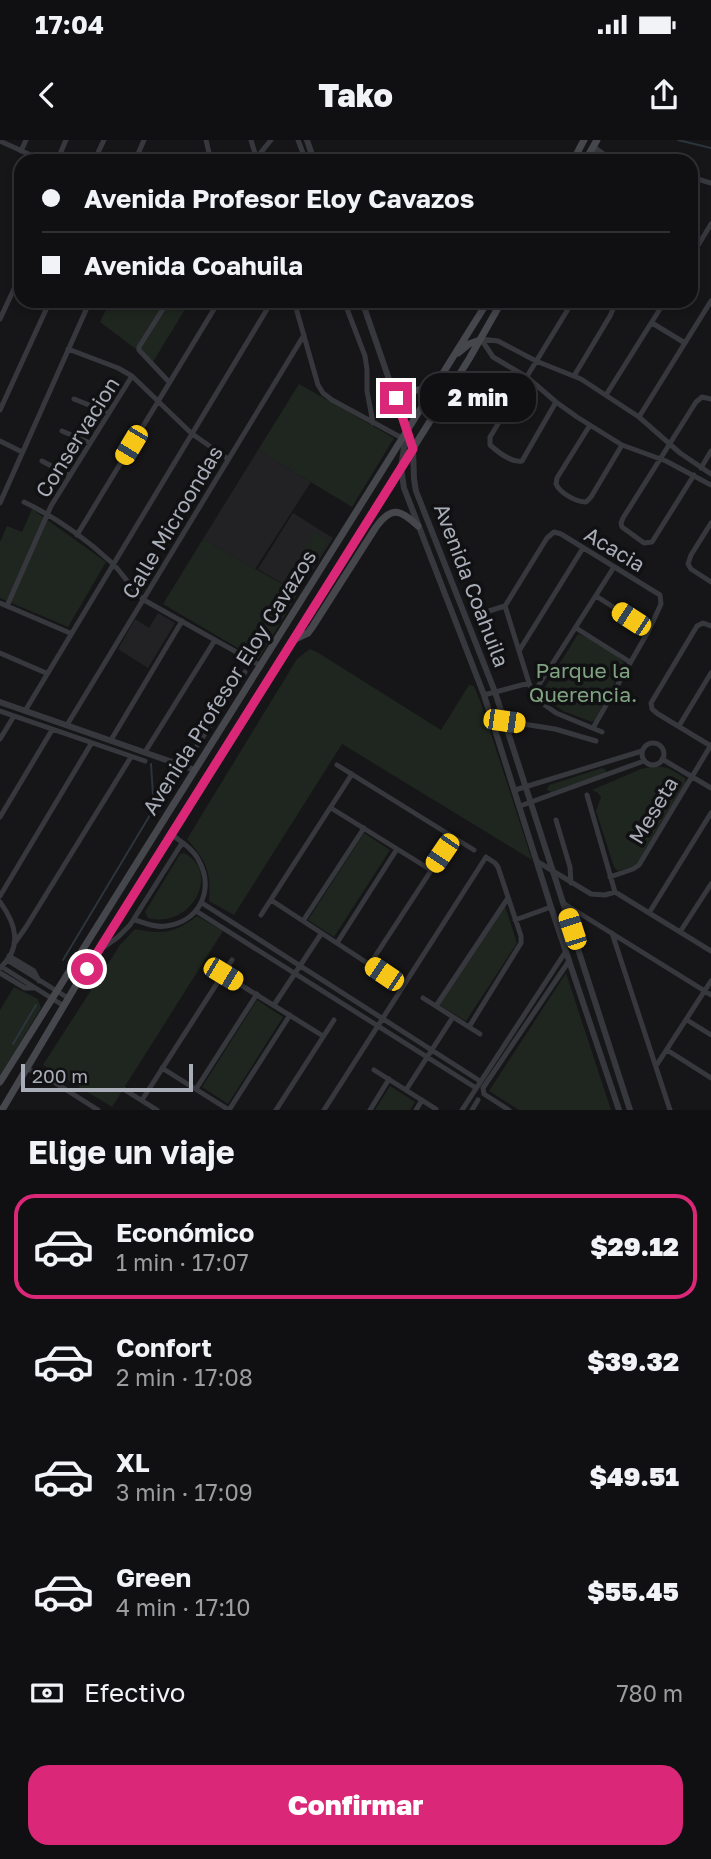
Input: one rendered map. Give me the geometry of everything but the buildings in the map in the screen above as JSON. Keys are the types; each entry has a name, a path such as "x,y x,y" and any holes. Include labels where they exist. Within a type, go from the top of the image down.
{"main road":[{"name":"Avenida Profesor Eloy Cavazos","path":"0,1082 483,308"},
{"path":"452,359 469,344 481,340 480,321 485,308"},
{"name":"Avenida Profesor Eloy Cavazos","path":"2,1110 66,1002 481,340 498,308"},
{"path":"391,384 408,391 433,388"},
{"path":"294,639 307,633 313,626 384,516 400,512 419,529"},
{"path":"365,543 372,514"},
{"path":"195,770 208,777"},
{"path":"161,823 174,832"},
{"path":"9,1066 27,1069"}],"street":[{"path":"21,151 26,140"},
{"path":"260,154 271,140"},
{"path":"0,141 28,154"},
{"path":"698,245 711,224"},
{"path":"0,319 14,289"},
{"path":"639,417 711,301"},
{"path":"0,410 47,308"},
{"path":"0,503 87,308"},
{"path":"164,308 139,349 169,382"},
{"path":"77,535 215,308"},
{"path":"25,711 268,308"},
{"path":"296,308 318,385 323,393 373,423 404,435"},
{"path":"347,308 365,356 367,391 373,423"},
{"name":"Avenida Coahuila","path":"364,308 391,384 404,435 413,449 416,491 495,692 630,1110"},
{"path":"556,402 522,461 512,460 492,448 490,437 569,308"},
{"path":"574,376 614,308"},
{"path":"606,395 661,308"},
{"path":"652,323 685,343"},
{"name":"Calle Microondas","path":"67,725 304,335"},
{"path":"481,340 498,341 536,361 574,376 639,417 686,458 711,474"},
{"path":"481,340 493,356 527,377 556,402 590,425 622,445 660,458 711,485"},
{"path":"68,349 132,376 191,433 228,458"},
{"name":"Conservacion","path":"7,606 51,506 132,376"},
{"path":"694,475 650,544 644,543 622,527 621,523 696,402 702,397 711,399"},
{"path":"74,398 109,413"},
{"path":"590,425 557,478 555,484 562,492 579,502 586,502 622,445"},
{"path":"62,431 90,443"},
{"name":"Avenida Coahuila","path":"404,435 402,479 484,695 619,1110"},
{"path":"0,441 23,452"},
{"path":"701,468 711,451"},
{"path":"42,461 70,475"},
{"path":"402,479 407,470 413,473"},
{"path":"24,502 48,514 113,563 144,600 261,666"},
{"path":"711,523 688,564 711,582"},
{"path":"419,529 427,535 431,527"},
{"name":"Acacia","path":"505,606 551,534 559,533 654,591 661,598 661,604 649,630"},
{"path":"519,651 583,548"},
{"path":"533,694 614,567"},
{"path":"593,728 649,630 596,596"},
{"path":"0,603 70,633"},
{"path":"489,611 505,606 533,694 540,702 556,713 602,732"},
{"path":"111,740 182,621"},
{"path":"711,626 703,623 697,626 651,703 652,709 711,746"},
{"path":"576,628 630,662"},
{"path":"145,752 215,640"},
{"path":"0,653 47,673"},
{"path":"184,766 245,672"},
{"path":"679,726 711,673"},
{"path":"484,695 529,683"},
{"path":"0,702 195,770"},
{"path":"0,711 145,761"},
{"path":"0,739 14,716"},
{"path":"564,730 568,718"},
{"path":"504,721 564,730 596,741"},
{"path":"0,817 52,730"},
{"path":"0,896 91,744"},
{"path":"515,790 642,751 648,744 657,744 664,751 658,764 644,761 520,806"},
{"name":"Meseta","path":"610,877 639,865 711,746"},
{"path":"642,751 644,761"},
{"path":"55,995 35,988 1,969 131,757"},
{"path":"662,759 711,788"},
{"path":"606,762 610,773"},
{"path":"337,765 474,850"},
{"path":"261,915 352,775"},
{"path":"539,783 543,797"},
{"path":"587,795 615,892 711,951"},
{"path":"331,808 431,870"},
{"path":"649,913 711,813"},
{"path":"556,820 570,867 571,883"},
{"path":"303,921 364,828"},
{"path":"135,920 166,926 183,921 202,903 205,889 201,864 174,832"},
{"path":"370,964 453,837"},
{"path":"99,951 135,920 182,843"},
{"path":"337,943 397,849"},
{"path":"324,1110 486,857 498,867 521,936 520,946 469,1027"},
{"path":"538,862 591,894 615,892"},
{"path":"680,932 711,884"},
{"path":"436,1006 508,897"},
{"path":"271,900 384,974"},
{"path":"0,902 11,918 15,933 14,944"},
{"path":"202,903 480,1082"},
{"path":"563,903 711,995"},
{"path":"515,920 551,907"},
{"path":"196,911 509,1110"},
{"path":"612,933 670,1110"},
{"path":"274,1005 321,934"},
{"path":"479,1090 480,1082 566,951"},
{"path":"8,958 66,1002"},
{"path":"142,1100 232,960"},
{"path":"462,1110 483,1088 569,961"},
{"path":"223,974 323,1036"},
{"path":"656,1066 711,981"},
{"path":"195,1089 257,994"},
{"path":"422,999 480,1034"},
{"path":"162,1068 229,1110 290,1015"},
{"path":"406,1090 453,1017"},
{"path":"276,1110 334,1020"},
{"path":"687,1020 711,1035"},
{"path":"667,1050 711,1077"},
{"path":"32,1060 38,1073"},
{"path":"27,1069 98,1110"},
{"path":"374,1070 436,1109"},
{"path":"370,1110 389,1079"},
{"path":"125,1090 157,1110"},
{"path":"416,1110 422,1100"},
{"path":"472,1110 478,1100"}],"shaded area":[{"path":"258,450 311,482 255,569 203,539"},
{"path":"293,513 333,538 298,593 258,569"},
{"path":"158,613 175,623 148,668 118,649 135,619 149,628"}],"green space":[{"path":"107,308 186,308 153,362 100,322"},
{"path":"299,384 394,438 352,507 258,450"},
{"path":"32,509 106,562 68,627 0,598 0,542 7,526 22,532"},
{"path":"314,532 328,541 316,561 302,553"},
{"path":"203,539 298,593 258,660 163,604"},
{"name":"Parque la Querencia.","path":"578,634 603,646 625,663 592,722 563,711 541,695"},
{"path":"310,649 441,730 469,685 474,686 532,860 342,744 234,915 209,901 206,867 187,839 297,659"},
{"path":"650,767 670,769 685,778 686,783 637,864 618,871 614,867 596,811 601,797 592,790"},
{"path":"602,768 606,773 551,792 547,790 549,785"},
{"path":"364,833 390,850 334,937 308,920"},
{"path":"184,853 195,862 200,873 201,885 196,897 188,908 177,916 148,918 145,912 180,854"},
{"path":"505,906 517,943 466,1021 439,1005"},
{"path":"197,916 223,931 112,1107 43,1065 120,945 135,929 168,931"},
{"path":"566,973 611,1110 519,1110 489,1091"},
{"path":"14,987 38,999 41,1008 0,1076 0,1010"},
{"path":"257,1000 283,1017 228,1104 202,1087"},
{"path":"390,1086 415,1102 410,1110 375,1110"}],"waterway":[{"path":"678,140 711,148"},
{"path":"63,960 153,810 151,764"},
{"path":"13,1044 36,1005"}],"route":[{"path":"87,969 413,449 396,398"}]}
